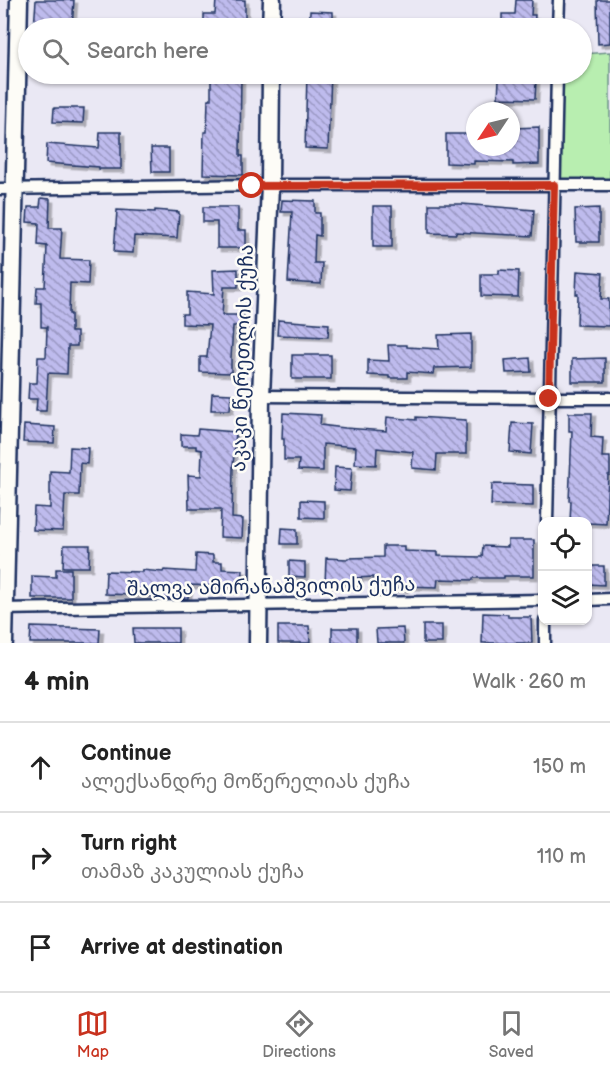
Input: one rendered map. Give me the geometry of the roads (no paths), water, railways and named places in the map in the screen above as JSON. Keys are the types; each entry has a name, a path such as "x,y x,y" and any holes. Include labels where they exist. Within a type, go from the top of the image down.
{"main road":[{"path":"4,643 7,190 19,0"},
{"path":"271,18 272,0"},
{"name":"აკაკი წერეთლის ქუჩა","path":"258,643 261,396 270,185 271,84"}],"street":[{"path":"558,18 559,0"},
{"path":"547,517 557,84"},
{"path":"7,190 270,185 610,185"},
{"path":"261,396 610,398"},
{"path":"592,600 610,599"},
{"name":"შალვა ამირანაშვილის ქუჩა","path":"3,609 538,600"},
{"path":"545,625 545,643"}]}
